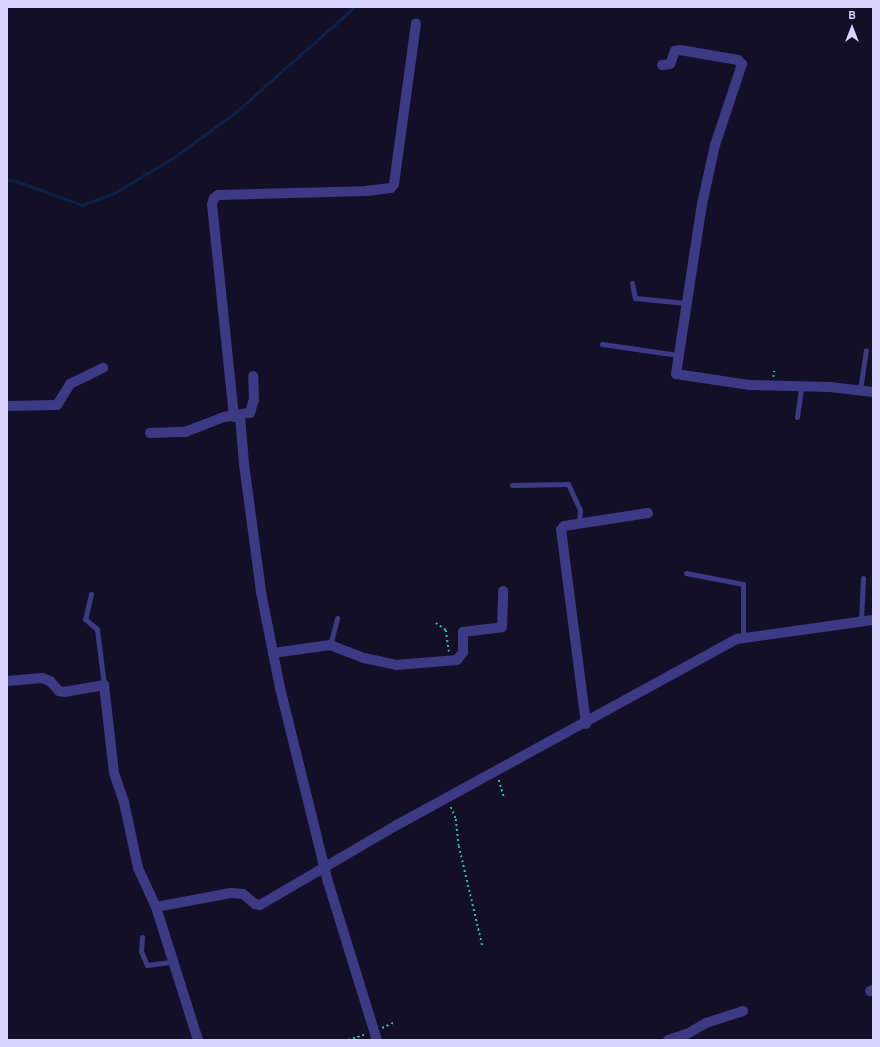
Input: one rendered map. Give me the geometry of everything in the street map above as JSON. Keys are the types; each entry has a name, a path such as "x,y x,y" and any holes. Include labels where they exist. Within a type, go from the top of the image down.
{"street":[{"path":"375,1036 326,873 273,653 261,592 237,416 212,204 214,198 218,195 366,191 391,188 394,184 416,24"},
{"path":"662,65 671,62 674,53 680,50 738,60 742,64 715,145 696,232 678,355 678,376 801,388 860,390 873,392"},
{"path":"7,406 56,404 74,381 102,368"},
{"path":"150,433 185,432 224,417 250,414 253,409 253,376"},
{"path":"586,724 560,532 564,526 648,513"},
{"path":"273,653 330,645 364,658 396,665 457,660 462,656 463,632 502,628 503,591"},
{"path":"156,908 231,893 243,894 255,904 260,904 326,873 496,772 743,637 873,620"},
{"path":"7,681 42,678 50,681 59,691 64,692 104,685 114,773 124,802 142,878 156,908 198,1040"},
{"path":"668,1040 688,1034 706,1023 743,1011"}],"lane":[{"path":"632,283 635,298 686,303"},
{"path":"602,344 678,355"},
{"path":"860,390 866,350"},
{"path":"797,417 801,388"},
{"path":"512,485 568,484 580,510 579,524"},
{"path":"686,573 743,584 743,637"},
{"path":"861,621 863,578"},
{"path":"91,594 84,619 97,630 104,685"},
{"path":"330,645 337,618"},
{"path":"142,937 141,951 147,965 173,962"}],"path":[{"path":"436,623 448,635 446,661"},
{"path":"496,772 504,798"},
{"path":"452,809 483,948"},
{"path":"348,1040 375,1036 395,1022"}],"waterway":[{"path":"7,180 16,181 82,205 114,193 173,158 237,111 354,7"}]}
